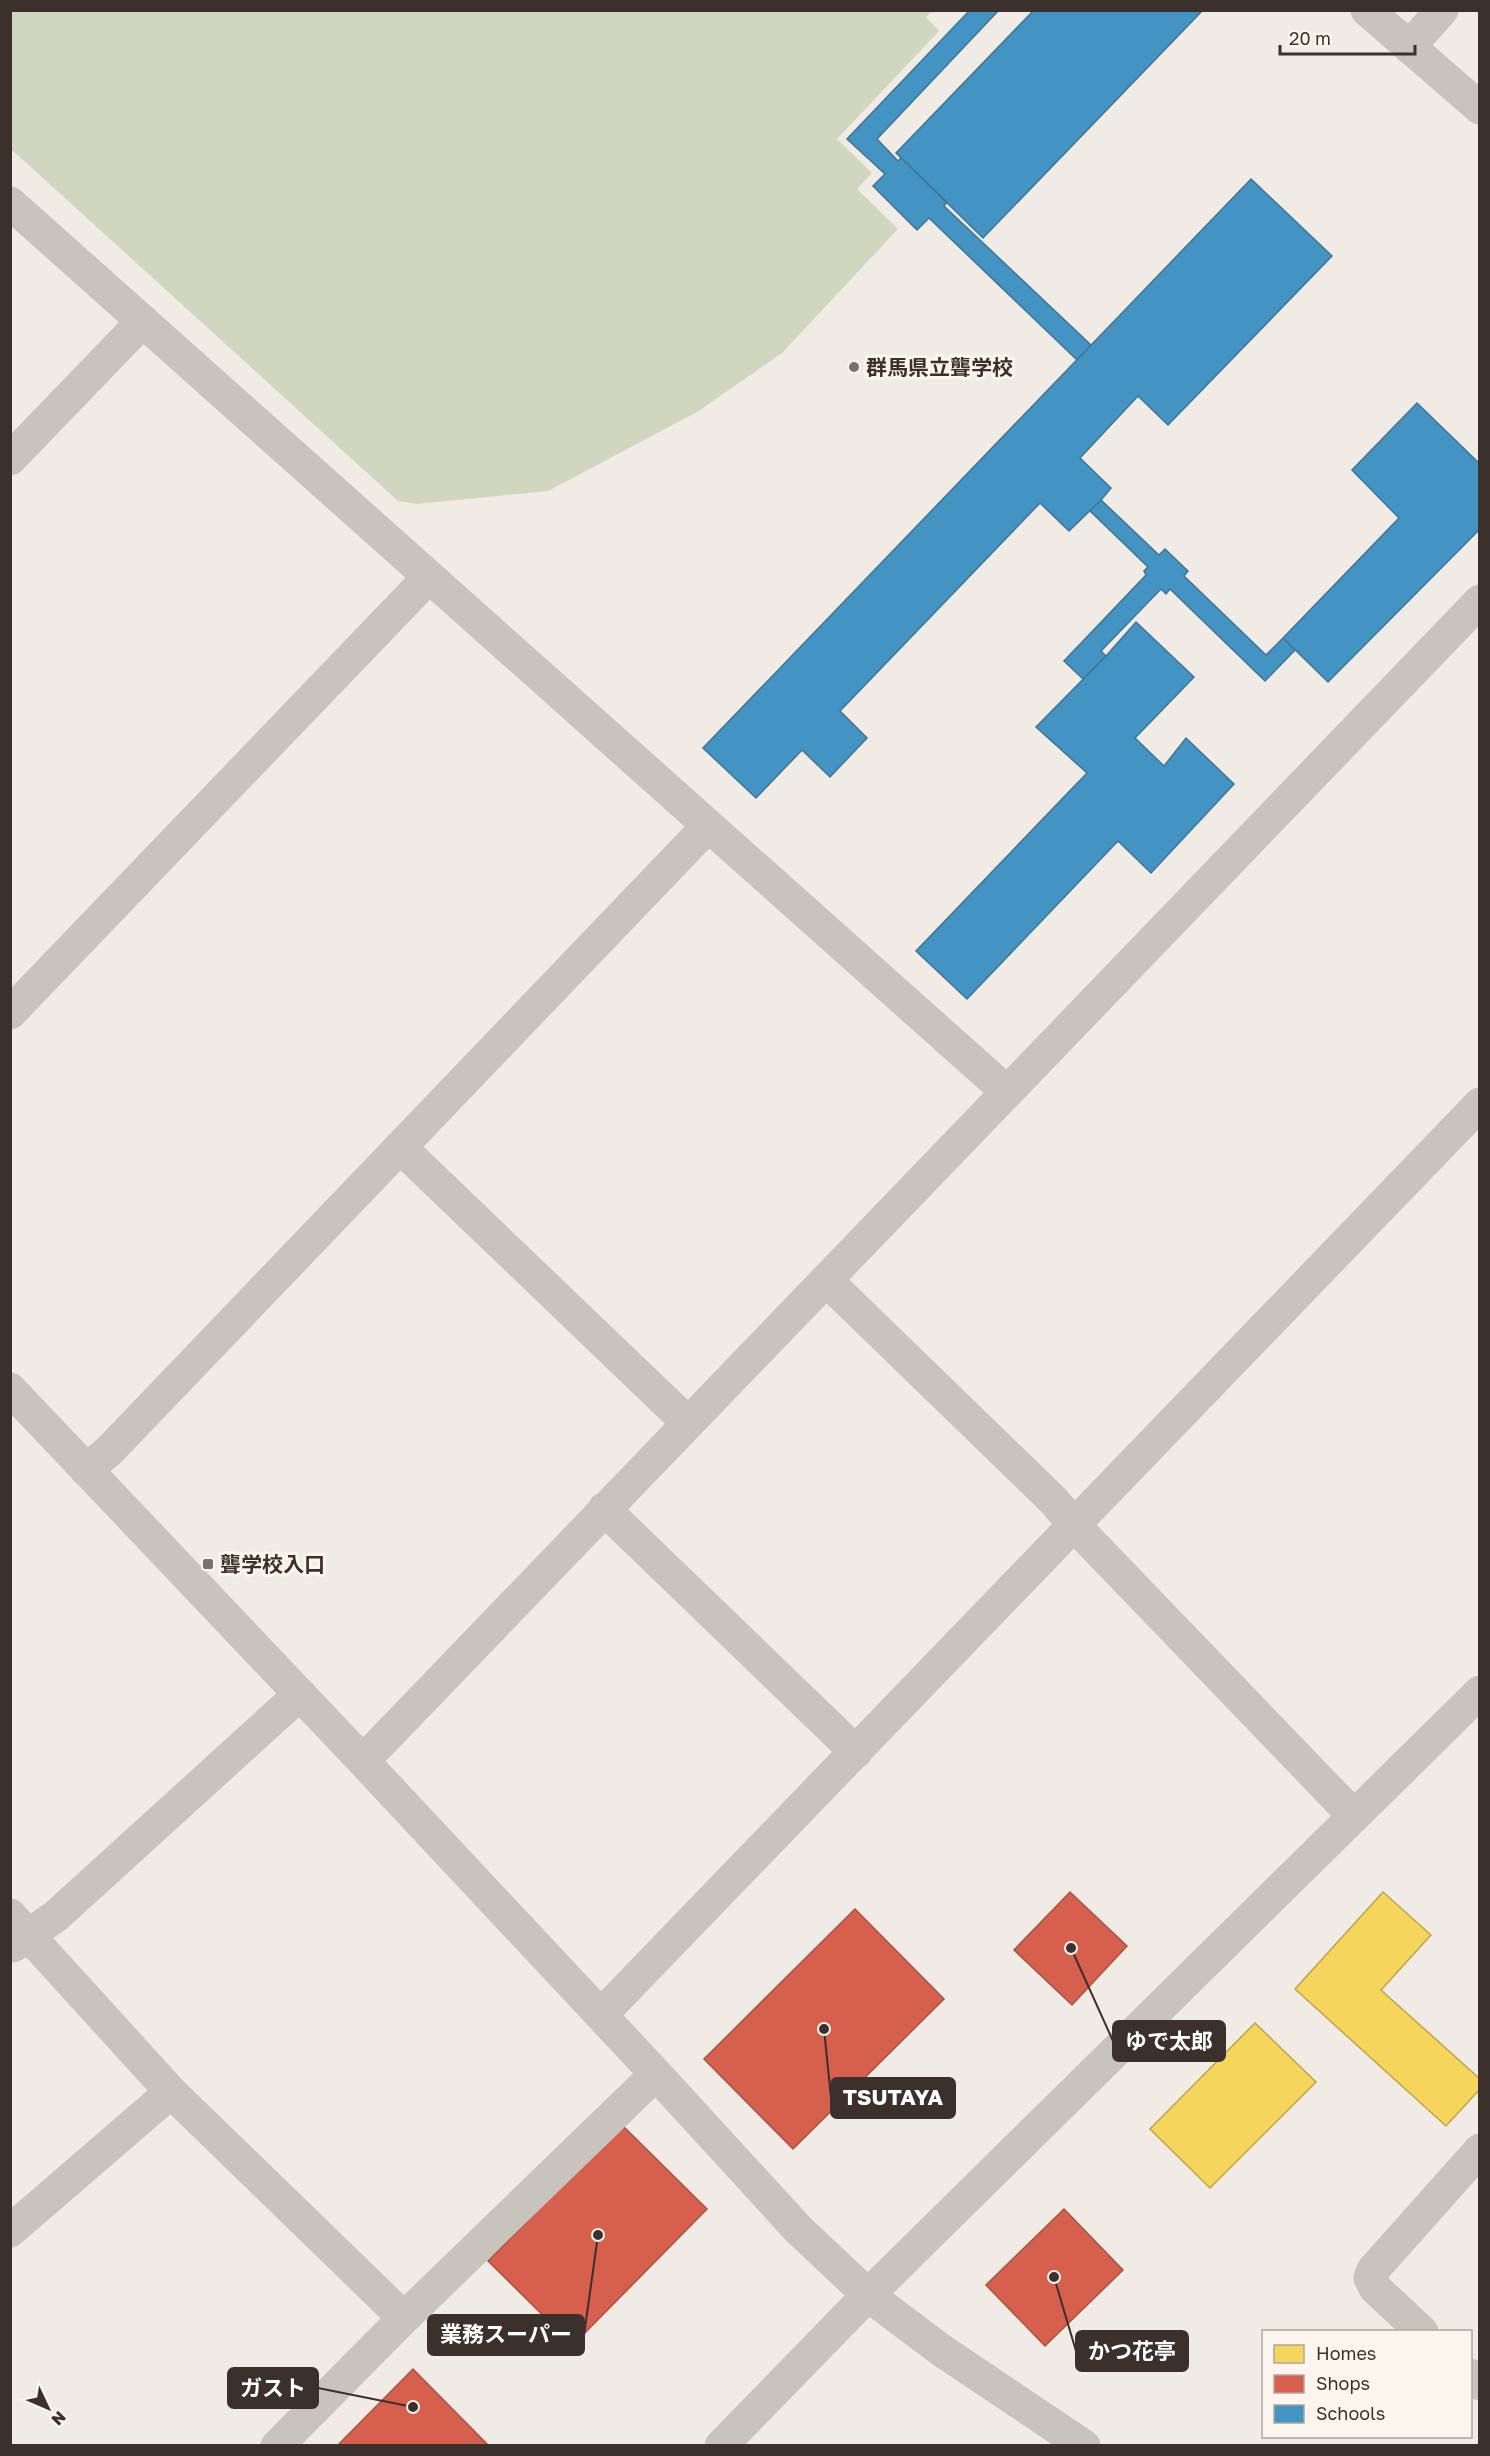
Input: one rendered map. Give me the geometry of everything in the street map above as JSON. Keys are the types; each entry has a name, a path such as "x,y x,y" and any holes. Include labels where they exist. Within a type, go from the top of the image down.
{"street":[{"path":"1367,10 1479,108"},
{"path":"1409,47 1442,10"},
{"path":"10,203 1006,1091"},
{"path":"10,459 143,321"},
{"path":"10,1012 429,577"},
{"path":"363,1761 1006,1091 1475,615"},
{"path":"86,1470 109,1451 708,826"},
{"path":"601,2015 1479,1104"},
{"path":"400,1147 688,1423"},
{"path":"826,1280 1054,1501 1074,1525 1354,1815"},
{"path":"10,1389 363,1761 798,2229 868,2295 941,2349 1084,2445"},
{"path":"604,1509 856,1752"},
{"path":"300,1694 57,1916 17,1933 171,2092 404,2318"},
{"path":"722,2445 868,2295 1354,1815 1476,1701"},
{"path":"277,2445 404,2318 656,2074"},
{"path":"10,2231 171,2092"},
{"path":"1421,2330 1375,2288 1370,2278 1373,2270 1479,2150"}],"green space":[{"path":"11,11 932,11 926,17 939,31 837,139 872,173 857,189 898,229 782,353 697,412 548,491 417,504 398,501 11,149"}],"building: Homes":[{"path":"1383,1892 1431,1935 1381,1990 1480,2079 1480,2089 1446,2126 1295,1989"},
{"path":"1255,2023 1316,2082 1210,2188 1150,2129"}],"building: Shops":[{"path":"1070,1892 1127,1946 1072,2005 1014,1950"},
{"path":"855,1909 944,1999 793,2149 704,2059"},
{"path":"622,2125 707,2209 573,2345 488,2261"},
{"path":"1064,2209 1123,2270 1045,2346 986,2285"},
{"path":"413,2369 489,2446 337,2446"}],"building: Schools":[{"path":"970,10 999,10 877,139 898,161 901,158 947,202 944,206 1091,345 1077,360 929,218 917,230 873,186 885,174 847,139"},
{"path":"1034,10 1203,10 983,238 896,153"},
{"path":"1251,179 1332,256 1168,425 1138,396 1080,458 1111,488 1069,531 1040,503 840,711 867,738 830,777 802,750 756,798 703,748"},
{"path":"1417,403 1480,464 1480,529 1328,682 1283,638 1399,518 1352,470"},
{"path":"1101,500 1159,555 1165,549 1188,571 1184,576 1266,655 1283,638 1295,650 1265,681 1170,589 1166,594 1161,589 1101,651 1106,656 1083,679 1064,661 1146,575 1144,571 1148,567 1090,511"},
{"path":"1136,622 1194,677 1135,738 1164,766 1186,738 1234,784 1151,873 1118,841 967,999 916,951 1087,773 1036,727"}],"place":[{"name":"群馬県立聾学校","path":"854,367"},
{"name":"聾学校入口","path":"208,1564"},
{"name":"ゆで太郎","path":"1071,1948"},
{"name":"TSUTAYA","path":"824,2029"},
{"name":"業務スーパー","path":"598,2235"},
{"name":"かつ花亭","path":"1054,2277"},
{"name":"ガスト","path":"413,2407"}]}
